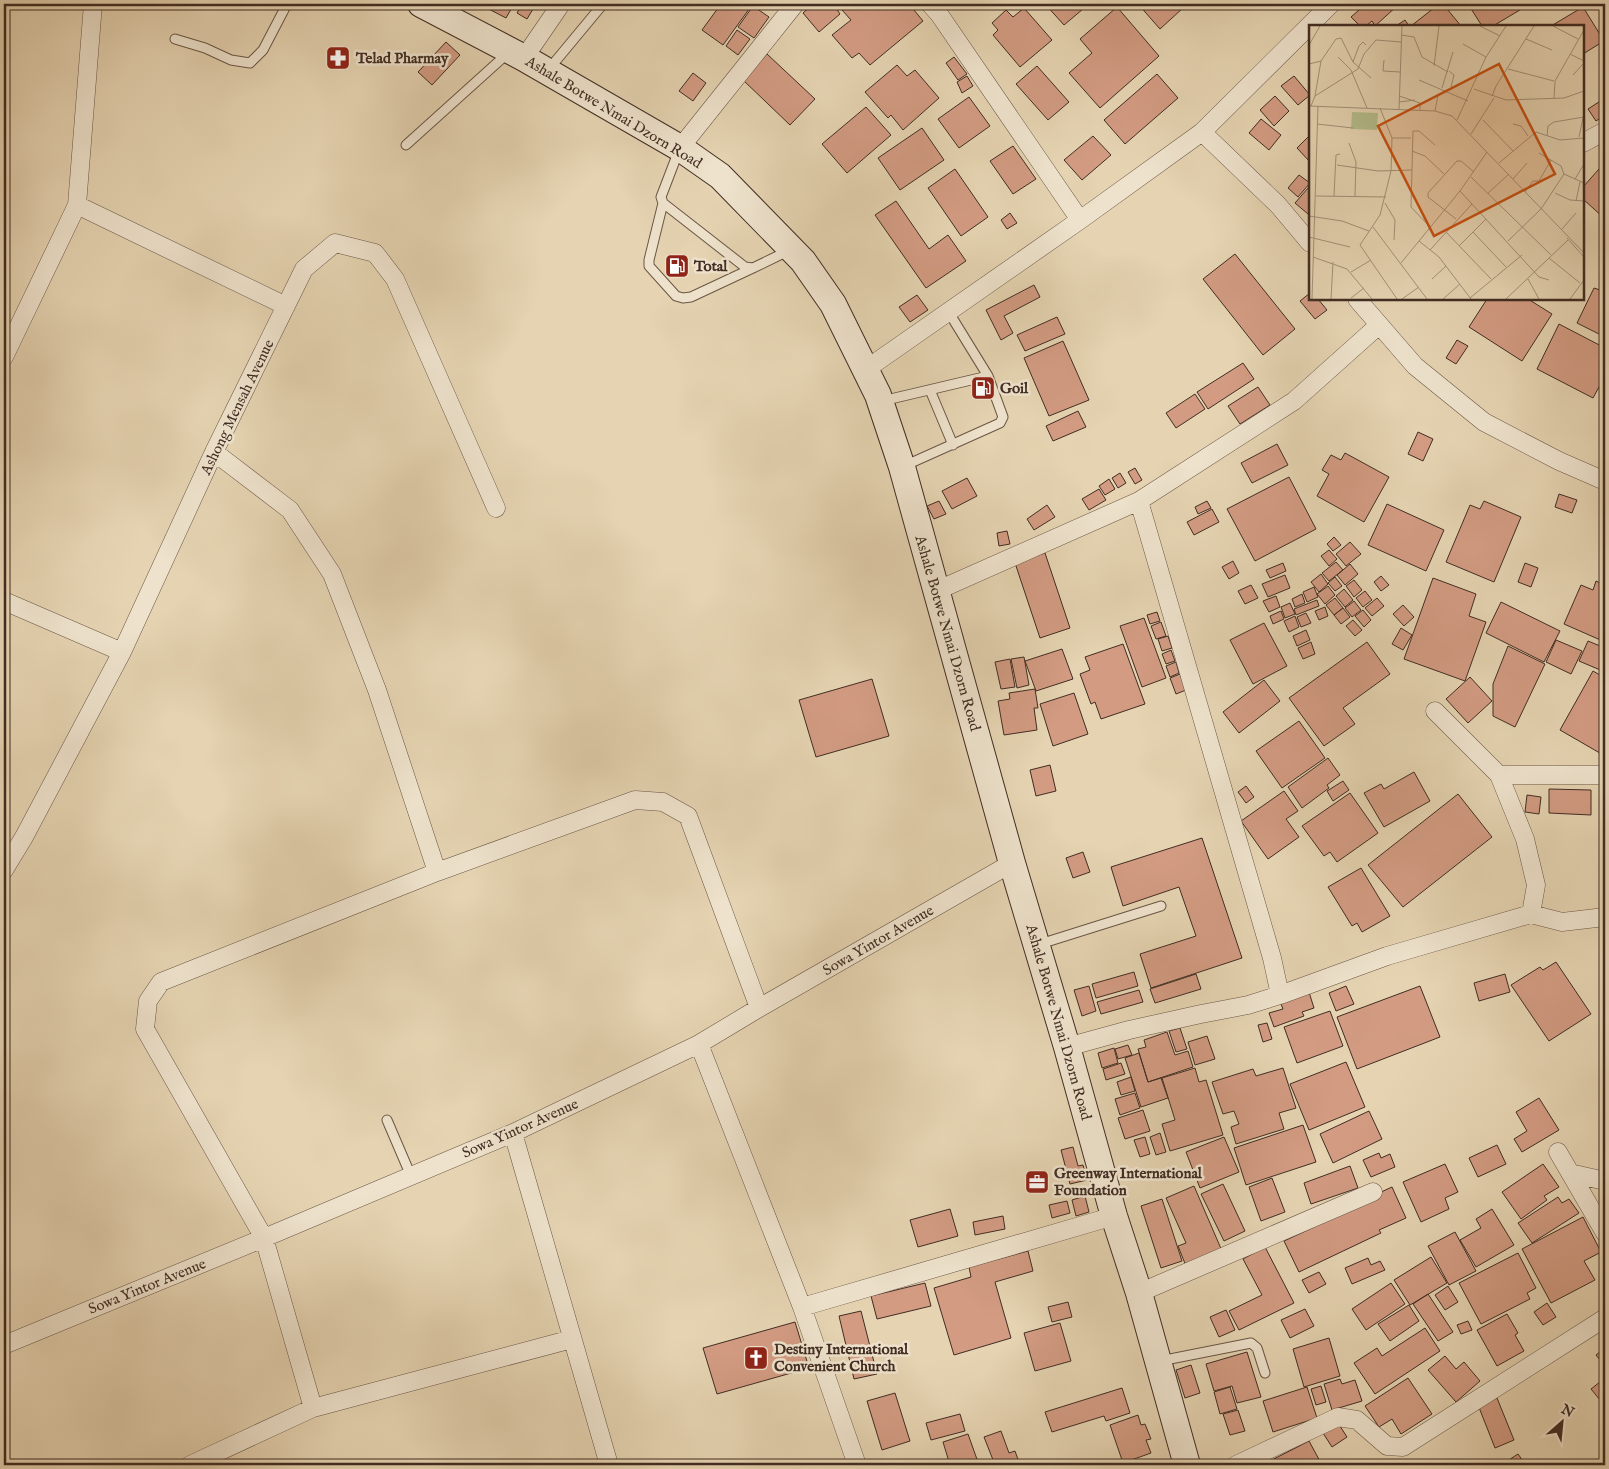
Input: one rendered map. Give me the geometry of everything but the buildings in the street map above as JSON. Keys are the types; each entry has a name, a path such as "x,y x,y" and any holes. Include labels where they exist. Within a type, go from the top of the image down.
{"main road":[{"name":"Ashale Botwe Nmai Dzorn Road","path":"421,4 547,71 680,148 720,176 803,261 834,304 880,401 902,467 1012,862 1068,1047 1114,1216 1139,1293 1187,1465"}],"street":[{"path":"4,357 77,205 94,4"},
{"path":"517,55 559,8 559,4"},
{"path":"680,148 795,4"},
{"path":"930,4 939,14 1080,220"},
{"path":"1310,25 1331,4"},
{"path":"865,370 1080,220 1202,132 1309,26"},
{"path":"1584,142 1605,131"},
{"path":"1202,132 1278,205 1309,242"},
{"path":"77,205 286,306"},
{"name":"Ashong Mensah Avenue","path":"4,870 24,838 122,652 214,452 304,269 335,243 375,253 395,279 496,508"},
{"path":"1364,301 1379,325 1415,366 1484,422 1559,461 1605,480"},
{"path":"936,591 1139,500 1294,401 1379,325"},
{"path":"214,452 290,510 332,574 377,690 437,872"},
{"path":"1139,500 1272,958 1280,995"},
{"path":"4,601 122,652"},
{"path":"1435,711 1499,775 1525,839 1536,885 1531,914"},
{"path":"1499,775 1605,775"},
{"path":"313,1408 264,1238 145,1029 148,1001 161,982 437,872 635,800 663,802 688,816 759,1008"},
{"name":"Sowa Yintor Avenue","path":"4,1345 513,1133 699,1044 1012,862"},
{"path":"1068,1047 1129,1030 1248,1005 1387,956 1531,914 1562,922 1605,917"},
{"path":"699,1044 802,1306 858,1465"},
{"path":"513,1133 609,1465"},
{"path":"1558,1152 1605,1233"},
{"path":"1570,1173 1605,1181"},
{"path":"1139,1293 1373,1192"},
{"path":"802,1306 1114,1216"},
{"path":"1241,1464 1338,1417 1358,1420 1388,1446 1403,1447 1605,1318"},
{"path":"190,1465 313,1408 572,1338"}],"lane":[{"path":"176,39 205,48 231,60 250,63 263,50 287,4"},
{"path":"547,71 603,4"},
{"path":"406,145 517,55"},
{"path":"680,148 661,197 663,203 648,260 649,266 676,296 683,298 691,297 792,249"},
{"path":"663,203 745,267 752,268"},
{"path":"902,467 1000,423 1003,417 988,376 948,311"},
{"path":"880,401 988,376"},
{"path":"930,390 953,445"},
{"path":"1037,944 1161,906"},
{"path":"388,1120 411,1176"},
{"path":"1158,1361 1251,1343 1257,1348 1264,1373"}],"place":[{"name":"Telad Pharmay","path":"338,58"},
{"name":"Total","path":"677,266"},
{"name":"Goil","path":"983,388"},
{"name":"Greenway International Foundation","path":"1037,1182"},
{"name":"Destiny International Convenient Church","path":"756,1358"}]}
